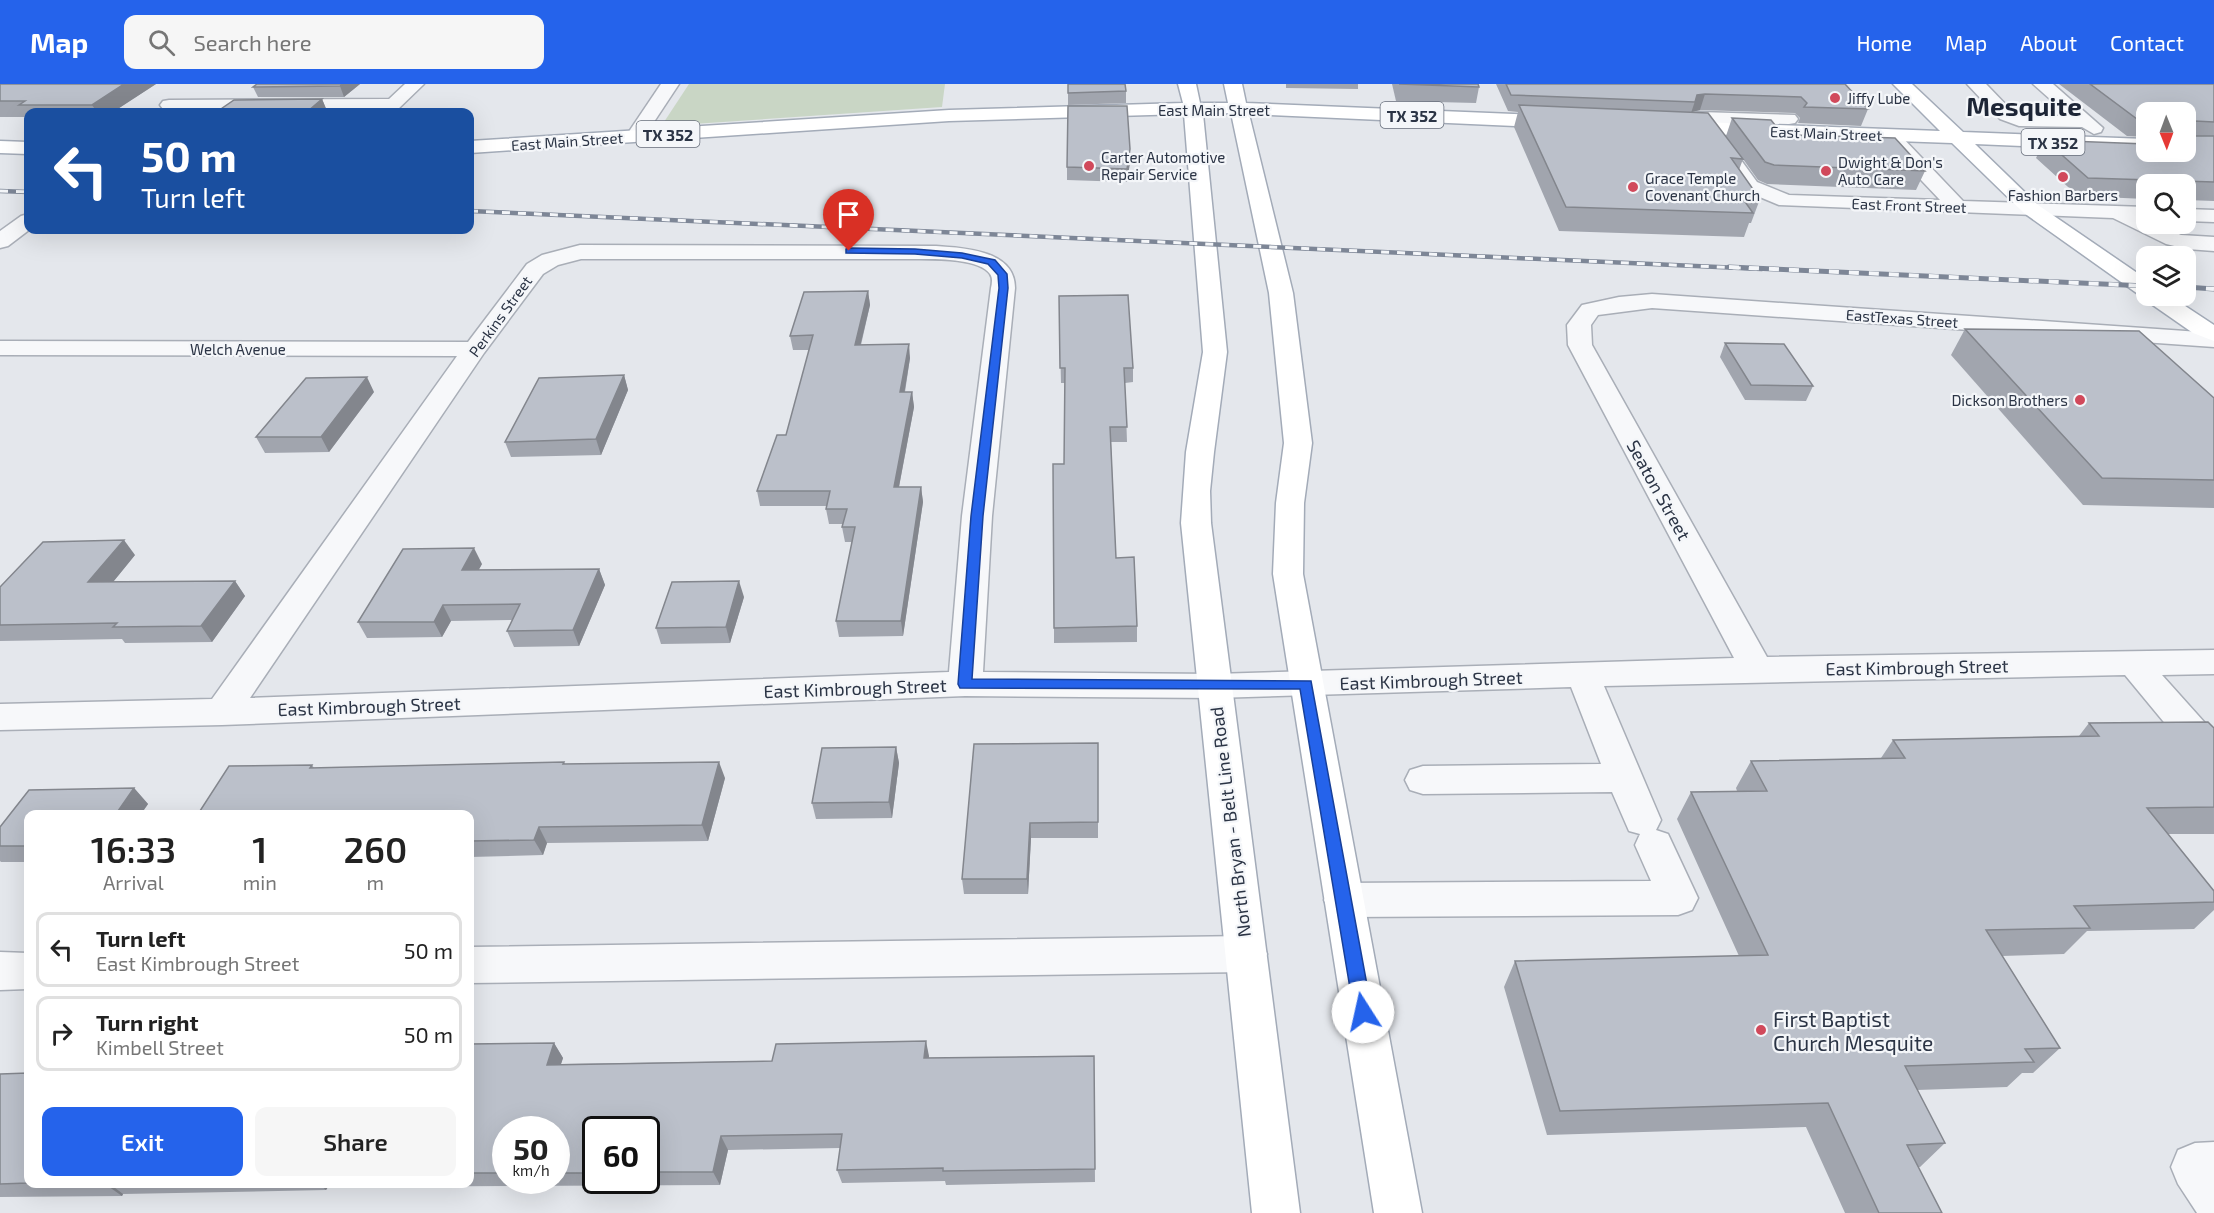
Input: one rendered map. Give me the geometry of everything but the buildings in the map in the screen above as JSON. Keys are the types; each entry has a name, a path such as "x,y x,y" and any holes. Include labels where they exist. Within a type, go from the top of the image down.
{"main road":[{"name":"North Bryan - Belt Line Road","path":"1187,84 1192,109 1215,352 1196,491 1196,523 1276,1213"},
{"path":"1233,84 1281,293 1298,443 1290,503 1288,574 1398,1213"},
{"path":"1902,84 2031,209 2136,282"},
{"name":"East Main Street","path":"474,147 855,121 1043,112 1238,108 1574,122"},
{"name":"East Main Street","path":"1653,126 1771,131 1792,117 1896,142 1960,139"},
{"name":"TX 352","path":"1960,139 2136,145"},
{"path":"0,147 24,148"},
{"path":"2031,209 2066,220 2136,267"},
{"path":"2170,306 2214,334"},
{"path":"2192,306 2214,321"}],"street":[{"path":"390,108 415,84"},
{"path":"635,136 670,84"},
{"path":"1976,84 2006,115 2019,120 2087,122"},
{"path":"2042,84 2114,144"},
{"path":"164,108 191,89"},
{"path":"1706,128 1700,117 1792,117"},
{"name":"East Front Street","path":"1706,128 1750,186 1786,201 2110,212"},
{"path":"1771,131 1780,142 1790,145 1896,142 1957,206"},
{"path":"0,228 24,211"},
{"path":"2110,212 2136,213"},
{"path":"2110,212 2139,220 2153,231 2174,240 2214,244"},
{"path":"2196,215 2214,216"},
{"path":"0,241 24,223"},
{"name":"Perkins Street","path":"222,712 475,349 535,269 550,260 579,252 915,252 962,256 992,262 1002,274 1003,288 977,516 965,684"},
{"name":"EastTexas Street","path":"1590,310 1652,301 2214,340"},
{"name":"Seaton Street","path":"1590,310 1579,326 1580,345 1757,669"},
{"name":"Welch Avenue","path":"0,348 475,349"},
{"name":"East Kimbrough Street","path":"0,717 222,712 965,684 1215,686 1757,669 2214,663"},
{"path":"2134,664 2214,757"},
{"path":"1344,900 1678,898 1648,833 1583,675"},
{"path":"1423,780 1625,778"},
{"path":"474,965 1246,954"},
{"path":"0,971 24,971"},
{"path":"2214,1166 2195,1167 2214,1196"}],"green space":[{"path":"689,84 945,84 942,107 678,125 665,123"}],"railway":[{"path":"0,191 24,192"},
{"path":"474,211 1762,269"},
{"path":"1729,267 2136,286"},
{"path":"2196,288 2214,289"}],"place":[{"name":"Jiffy Lube","path":"1835,98"},
{"name":"Carter Automotive Repair Service","path":"1089,166"},
{"name":"Dwight & Don's Auto Care","path":"1826,171"},
{"name":"Fashion Barbers","path":"2063,177"},
{"name":"Grace Temple Covenant Church","path":"1633,187"},
{"name":"Dickson Brothers","path":"2080,400"},
{"name":"First Baptist Church Mesquite","path":"1761,1030"}],"district":[{"name":"Mesquite","path":"2024,105"}],"route":[{"path":"849,251 915,252 962,256 992,262 1002,274 1003,288 977,516 965,684 1215,686 1306,684 1363,1012"}]}
